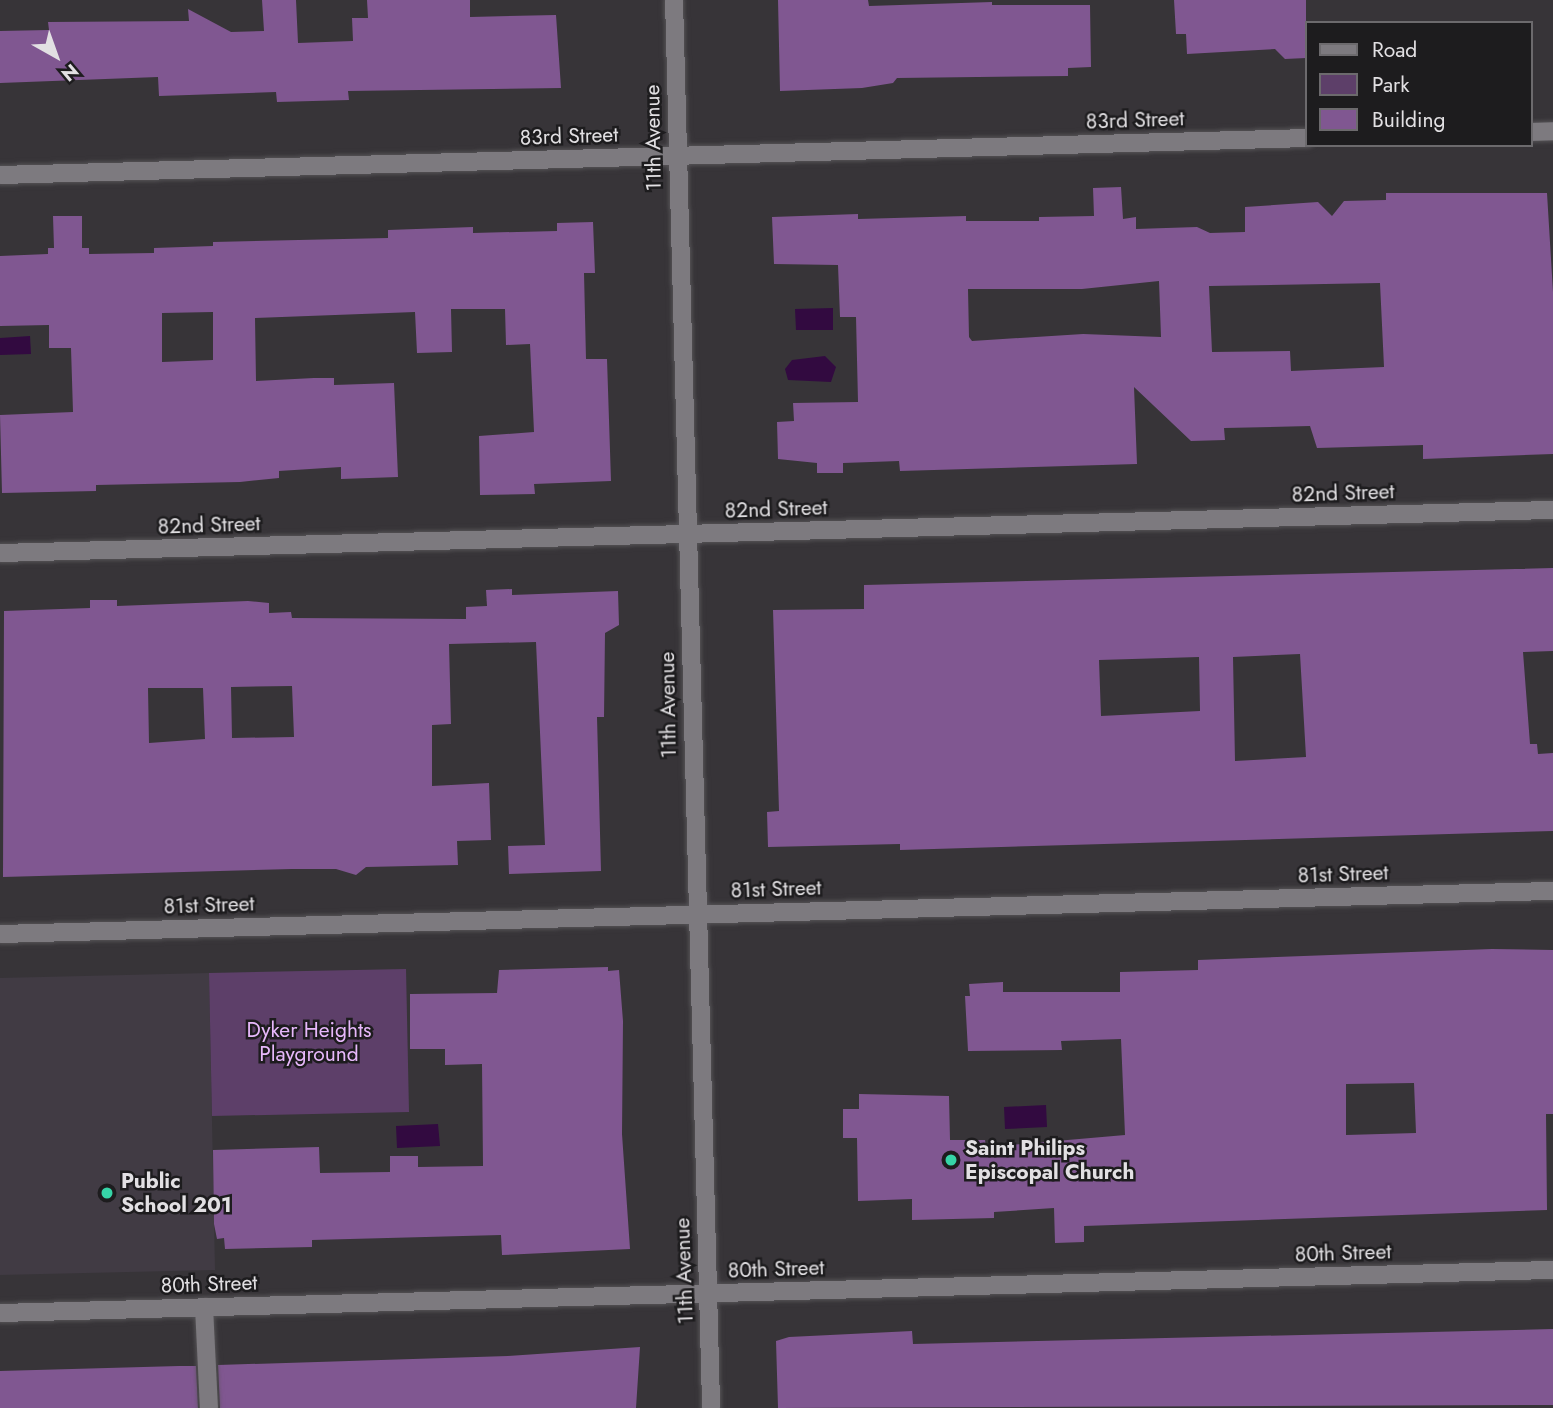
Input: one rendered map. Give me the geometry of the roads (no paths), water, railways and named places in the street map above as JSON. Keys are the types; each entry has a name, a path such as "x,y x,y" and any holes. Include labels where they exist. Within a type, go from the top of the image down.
{"street":[{"name":"11th Avenue","path":"674,0 675,156 711,1408"},
{"path":"1532,132 1553,131"},
{"name":"83rd Street","path":"0,175 1304,138"},
{"name":"82nd Street","path":"0,553 1553,510"},
{"name":"81st Street","path":"0,934 1553,891"},
{"name":"80th Street","path":"0,1313 1553,1270"},
{"path":"204,1307 209,1408"}],"place":[{"name":"Saint Philips Episcopal Church","path":"951,1160"},
{"name":"Public School 201","path":"107,1193"}],"park label":[{"name":"Dyker Heights Playground","path":"309,1042"}]}
